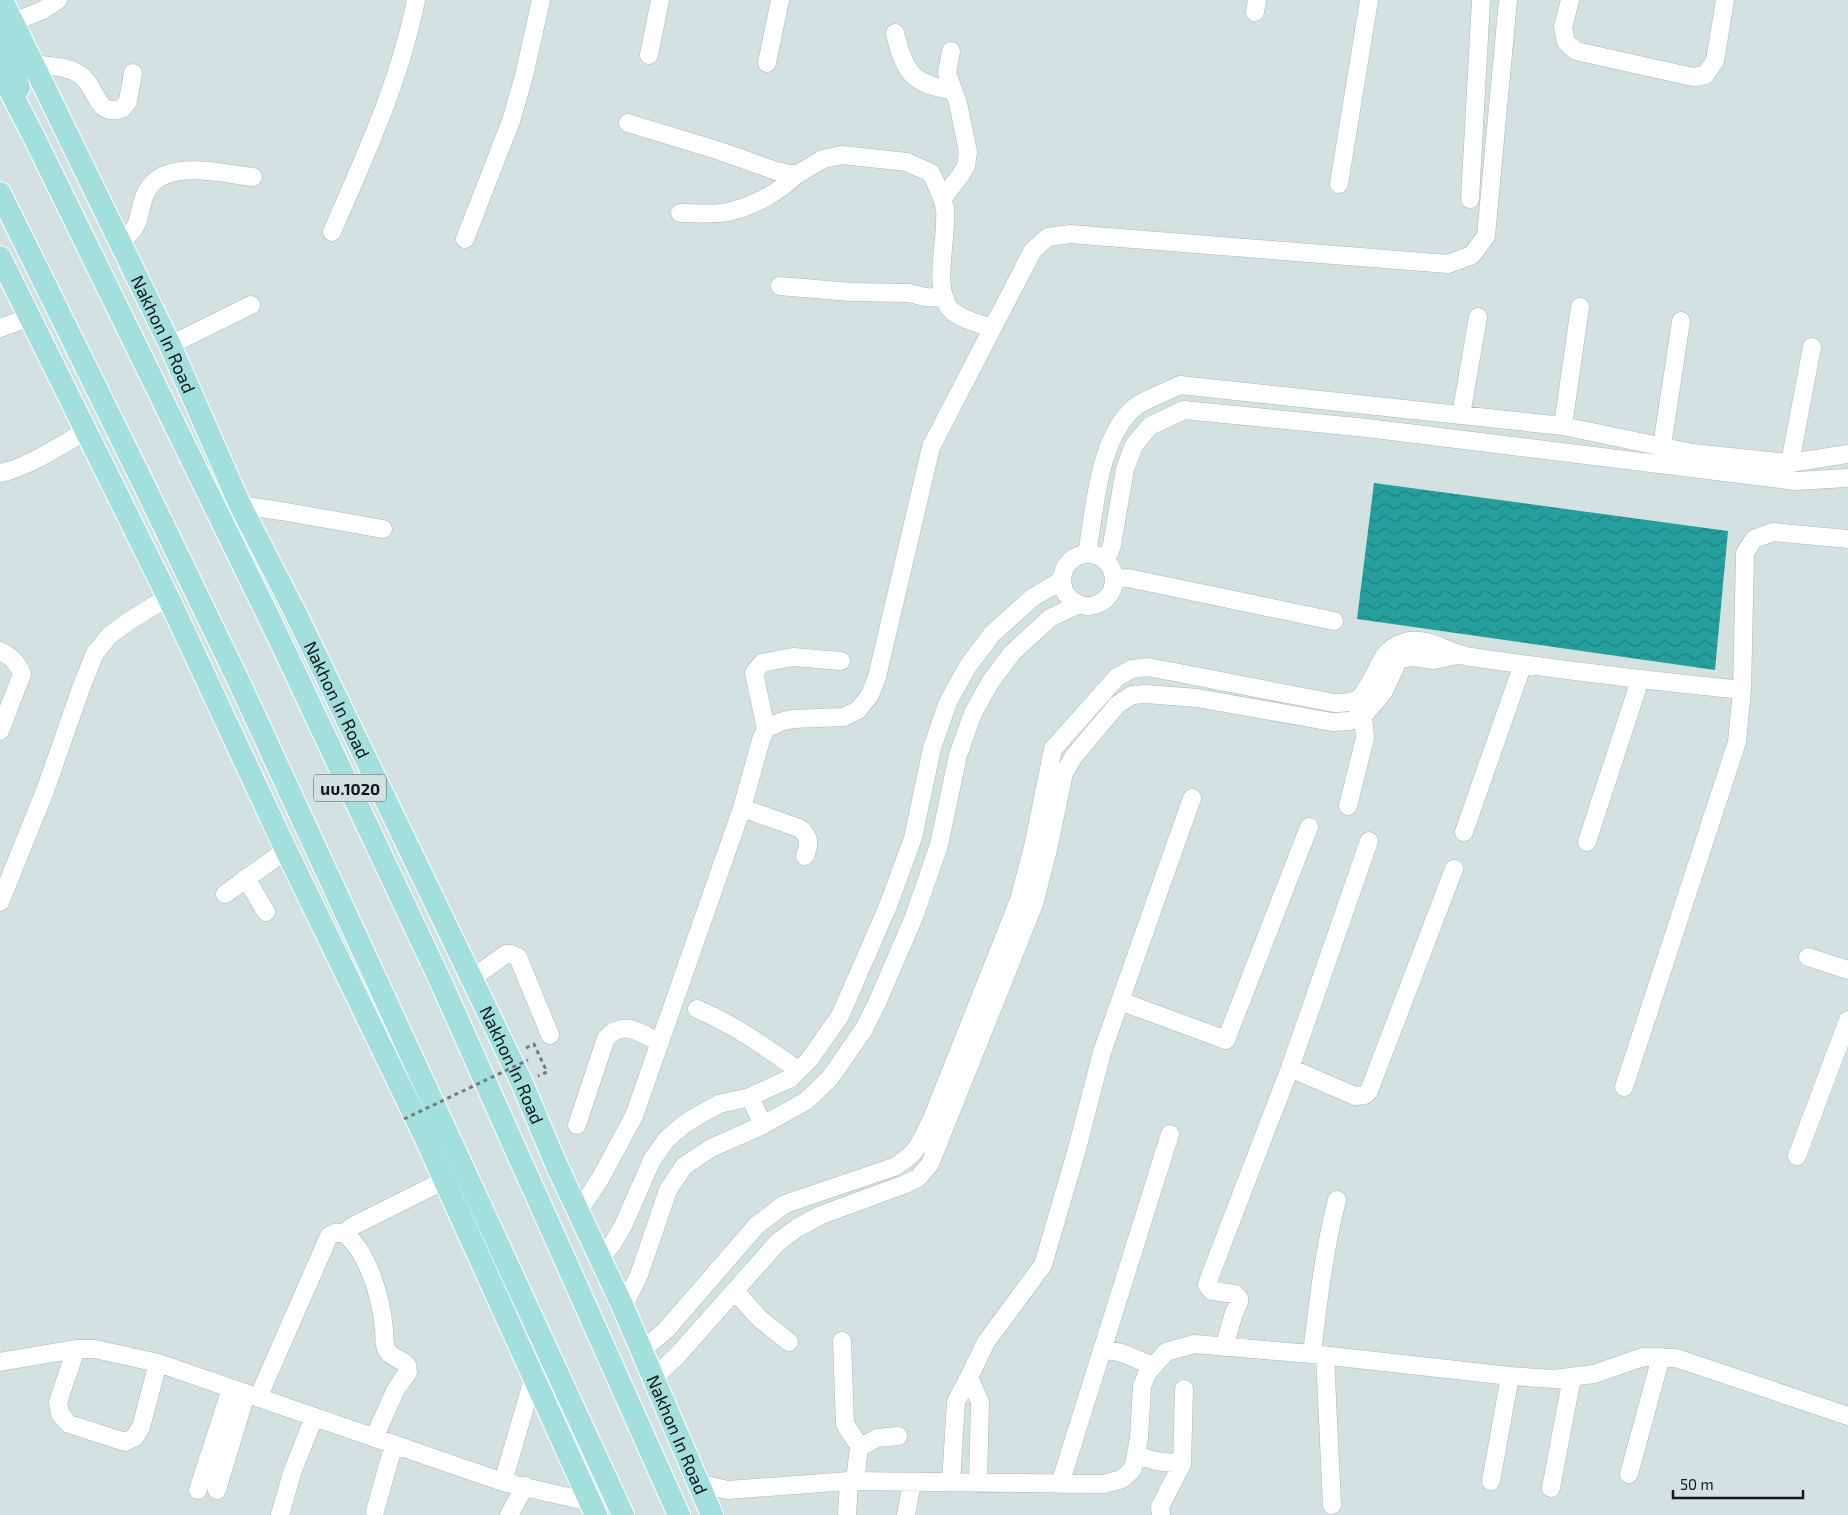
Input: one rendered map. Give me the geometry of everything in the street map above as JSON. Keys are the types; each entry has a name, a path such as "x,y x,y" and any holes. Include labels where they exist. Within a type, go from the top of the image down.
{"main road":[{"name":"Nakhon In Road","path":"2,0 6,25 33,64 121,242 170,346 240,505 297,616 522,1083 578,1212 623,1308 697,1483 712,1513"},
{"path":"6,25 35,139"},
{"name":"Nakhon In Road","path":"0,71 275,630 439,978 679,1515"},
{"name":"นบ.1020","path":"0,193 239,682 623,1515"},
{"path":"0,257 168,597 286,850 445,1180 594,1510"},
{"path":"147,491 217,704"}],"street":[{"path":"6,25 44,10 58,0"},
{"path":"332,232 370,146 394,85 410,31 416,0"},
{"path":"466,239 511,121 524,76 541,0"},
{"path":"649,54 660,0"},
{"path":"767,63 780,0"},
{"path":"1339,184 1369,0"},
{"path":"1470,199 1481,0"},
{"path":"766,729 792,718 844,717 858,710 870,695 877,677 931,447 1033,250 1048,237 1070,234 1448,264 1472,255 1486,236 1508,0"},
{"path":"1570,0 1563,27 1566,42 1576,51 1693,77 1705,75 1715,61 1725,0"},
{"path":"895,32 902,59 917,80 930,86 952,90"},
{"path":"942,199 966,166 968,152 958,103 947,73 951,51"},
{"path":"33,64 62,68 78,74 86,80 103,108 110,111 123,108 128,101 133,73"},
{"path":"628,122 720,150 776,171 796,175"},
{"path":"680,213 721,213 755,203 785,187 796,175 823,159 832,156 842,155 907,162 931,173 942,199 945,210 942,280 945,298 949,307 955,313 992,328"},
{"path":"121,242 137,224 148,189 156,181 171,173 193,170 253,177"},
{"path":"780,286 850,292 909,293 925,298 945,298"},
{"path":"170,346 251,305"},
{"path":"1563,426 1580,307"},
{"path":"0,328 30,317"},
{"path":"1461,415 1478,317"},
{"path":"1662,446 1680,321"},
{"path":"1790,463 1812,347"},
{"path":"1087,554 1103,463 1114,433 1135,407 1180,385 1563,426 1692,453 1790,463 1848,454"},
{"path":"1367,428 1369,404"},
{"path":"1106,561 1112,545 1125,469 1134,445 1150,426 1184,410 1367,428 1655,462 1796,481 1848,478"},
{"path":"0,473 22,466 86,431"},
{"path":"240,505 383,529"},
{"path":"1624,1087 1737,742 1742,690 1745,553 1754,539 1773,532 1848,539"},
{"path":"1087,554 1097,555 1106,561 1112,569 1114,579 1112,589 1107,598 1099,604 1089,606 1079,604 1070,599 1064,590 1062,580 1064,570 1069,562 1078,556 1087,554"},
{"path":"1114,579 1128,578 1334,621"},
{"path":"600,1258 613,1243 637,1196 652,1160 666,1140 683,1125 719,1104 750,1097 791,1078 809,1060 840,1016 888,906 913,838 932,748 948,702 968,666 992,634 1032,598 1062,580"},
{"path":"0,902 45,791 95,653 110,635 168,597"},
{"path":"623,1308 639,1275 668,1190 684,1166 711,1148 762,1125 806,1101 830,1078 864,1030 914,917 939,845 958,755 973,713 991,681 1012,653 1050,618 1079,604"},
{"path":"1040,849 1053,749 1117,677 1132,669 1148,667 1334,703 1349,702 1361,697 1371,683 1385,653 1395,645 1412,641 1436,644 1458,655 1640,680 1742,690"},
{"path":"0,651 4,652 19,665 22,674 0,732"},
{"path":"653,1378 676,1357 778,1242 821,1215 918,1178 930,1164 938,1124 1019,900 1040,849 1064,773 1074,756 1117,705 1132,695 1146,694 1197,698 1332,722 1350,721 1364,715 1384,691 1397,663 1413,657 1434,660 1458,655"},
{"path":"578,1212 600,1179 634,1116 742,808 761,740 766,729 754,673 762,663 793,657 841,662"},
{"path":"1464,832 1523,664"},
{"path":"1197,698 1203,678"},
{"path":"1587,842 1640,680"},
{"path":"1348,806 1365,738 1361,697"},
{"path":"948,702 973,713"},
{"path":"951,1482 956,1402 986,1342 1043,1265 1077,1149 1102,1052 1192,798"},
{"path":"742,808 799,828 805,833 810,843 805,856"},
{"path":"1120,1000 1226,1040 1309,826"},
{"path":"1224,1347 1239,1298 1235,1294 1212,1291 1208,1285 1210,1276 1290,1068 1370,841"},
{"path":"225,894 286,850"},
{"path":"1290,1068 1355,1096 1365,1095 1369,1091 1454,869"},
{"path":"246,878 266,912"},
{"path":"471,979 506,954 518,957 550,1035"},
{"path":"1808,957 1848,970"},
{"path":"852,991 877,1003"},
{"path":"697,1010 723,1020 746,1033 798,1070"},
{"path":"1797,1156 1848,1020"},
{"path":"577,1125 606,1038 613,1031 627,1028 660,1043"},
{"path":"750,1097 762,1125"},
{"path":"640,1352 666,1330 757,1226 785,1204 894,1167 910,1157 938,1124"},
{"path":"1060,1484 1170,1134"},
{"path":"198,1490 245,1393 329,1236 335,1233 344,1233 353,1226 445,1180"},
{"path":"637,1196 660,1212"},
{"path":"1332,1505 1318,1355 1319,1297 1330,1226 1337,1200"},
{"path":"344,1233 358,1248 378,1292 385,1344 388,1352 407,1365 408,1372 396,1389 374,1438"},
{"path":"742,1243 762,1261"},
{"path":"735,1291 759,1318 789,1342"},
{"path":"842,1341 845,1424 856,1441 864,1445"},
{"path":"697,1483 728,1490 852,1481 1104,1484 1122,1479 1133,1470 1142,1386 1148,1372 1166,1352 1194,1344 1554,1379 1594,1374 1643,1357 1676,1358 1848,1416"},
{"path":"1102,1348 1122,1353 1153,1366"},
{"path":"76,1349 58,1402 60,1414 69,1424 125,1442 135,1437 140,1427 158,1363"},
{"path":"0,1362 76,1349 95,1349 158,1363 503,1482 525,1486 594,1510"},
{"path":"1629,1474 1661,1358"},
{"path":"503,1482 534,1376"},
{"path":"1491,1482 1510,1376"},
{"path":"969,1377 980,1402 978,1483"},
{"path":"1551,1488 1572,1377"},
{"path":"1161,1515 1160,1507 1182,1464 1184,1388"},
{"path":"217,1490 245,1393"},
{"path":"280,1515 292,1473 314,1417"},
{"path":"847,1515 852,1481 860,1448 877,1438 898,1436"},
{"path":"375,1511 394,1444"},
{"path":"1136,1455 1156,1461 1182,1464"},
{"path":"906,1515 912,1482"},
{"path":"509,1515 525,1486"}],"path":[{"path":"404,1119 528,1060 523,1049 534,1044 547,1072"}],"water":[{"path":"1374,483 1728,531 1715,670 1357,619"}]}
